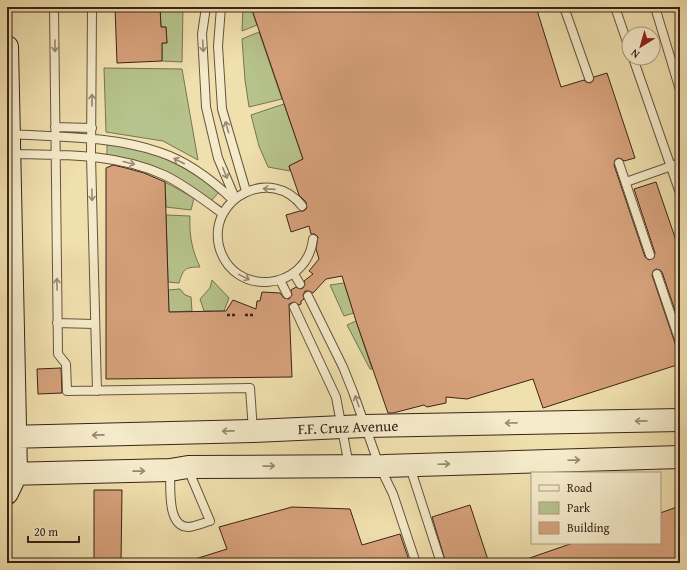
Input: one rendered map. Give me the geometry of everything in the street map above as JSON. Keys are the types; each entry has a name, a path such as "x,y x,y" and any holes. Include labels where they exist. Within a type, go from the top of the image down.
{"street":[{"path":"7,47 11,437 10,480 179,469 680,457"},
{"name":"F.F. Cruz Avenue","path":"11,437 253,431 365,426 680,420"}],"lane":[{"path":"54,7 58,354 66,364 67,391 250,388 253,431"},
{"path":"92,7 91,156 97,391"},
{"path":"206,7 202,34 206,107 218,158 234,199"},
{"path":"221,7 218,46 222,109 246,192"},
{"path":"564,7 589,78"},
{"path":"615,7 621,26"},
{"path":"655,7 680,90"},
{"path":"635,66 680,193"},
{"path":"55,127 92,128"},
{"path":"8,144 55,137 92,139 134,145 172,157 200,173 234,199"},
{"path":"8,144 56,155 91,156 131,163 164,175 195,193 223,214"},
{"path":"619,163 650,255"},
{"path":"626,182 680,163"},
{"path":"302,206 291,195 280,190 257,188 246,192 234,199 223,214 219,224 219,246 223,257 229,266 237,273 247,279 258,282 269,282 280,280 294,274 302,266 308,256 313,239"},
{"path":"294,274 300,284"},
{"path":"657,274 680,342"},
{"path":"280,280 287,294"},
{"path":"308,296 343,367 379,465 393,494 416,563"},
{"path":"294,307 336,397 349,466"},
{"path":"57,323 95,324"},
{"path":"410,464 441,563"},
{"path":"179,469 210,521 188,527 176,520 172,513 179,469"}],"path":[{"path":"228,315 236,315"},
{"path":"245,315 255,315"}],"green space":[{"path":"160,7 183,7 182,62 162,61 162,43 167,43 166,27 161,27"},
{"path":"243,7 251,7 257,25 242,31"},
{"path":"259,32 282,99 249,107 245,80 242,39"},
{"path":"104,68 182,69 198,160 163,141 106,132"},
{"path":"284,104 303,159 289,166 290,171 268,167 259,146 251,115"},
{"path":"107,145 138,149 167,160 194,174 219,192 211,201 197,191 107,156"},
{"path":"165,182 194,198 191,210 166,207"},
{"path":"166,215 190,216 192,242 200,267 188,268 185,270 179,283 168,282"},
{"path":"212,280 229,298 224,311 204,311 200,299 210,288"},
{"path":"344,283 354,313 344,316 330,285"},
{"path":"180,289 185,295 191,297 192,311 169,312 168,290"},
{"path":"356,321 372,369 370,369 347,325"}],"building":[{"path":"115,7 160,7 161,27 166,27 167,43 162,43 162,61 117,63"},
{"path":"251,7 536,7 561,87 584,80 590,83 593,81 594,77 607,73 635,158 624,161 618,158 615,160 614,165 645,257 649,260 654,258 655,253 634,189 656,182 680,252 680,325 662,272 656,269 653,271 652,275 680,358 680,364 543,408 533,379 467,399 446,397 446,403 427,407 424,405 388,413 342,276 326,279 313,293 305,291 303,295 304,299 301,301 301,304 299,305 294,302 289,304 292,377 106,379 106,168 113,165 126,168 144,173 165,182 169,312 226,311 233,300 256,309 257,301 260,301 262,292 280,293 284,298 289,299 292,295 291,290 296,287 300,289 303,288 305,284 304,281 313,274 309,271 319,259 316,249 318,237 315,234 311,234 309,226 291,232 286,215 304,211 307,208 306,202 299,195 289,166 303,159"},
{"path":"61,368 62,393 38,394 37,369"},
{"path":"94,490 122,490 121,563 94,563"},
{"path":"470,505 489,563 446,563 432,517"},
{"path":"680,506 680,563 521,563 521,561 570,544 661,544 661,513"},
{"path":"292,507 350,509 362,545 400,534 410,563 193,563 192,560 227,549 219,527"}]}
